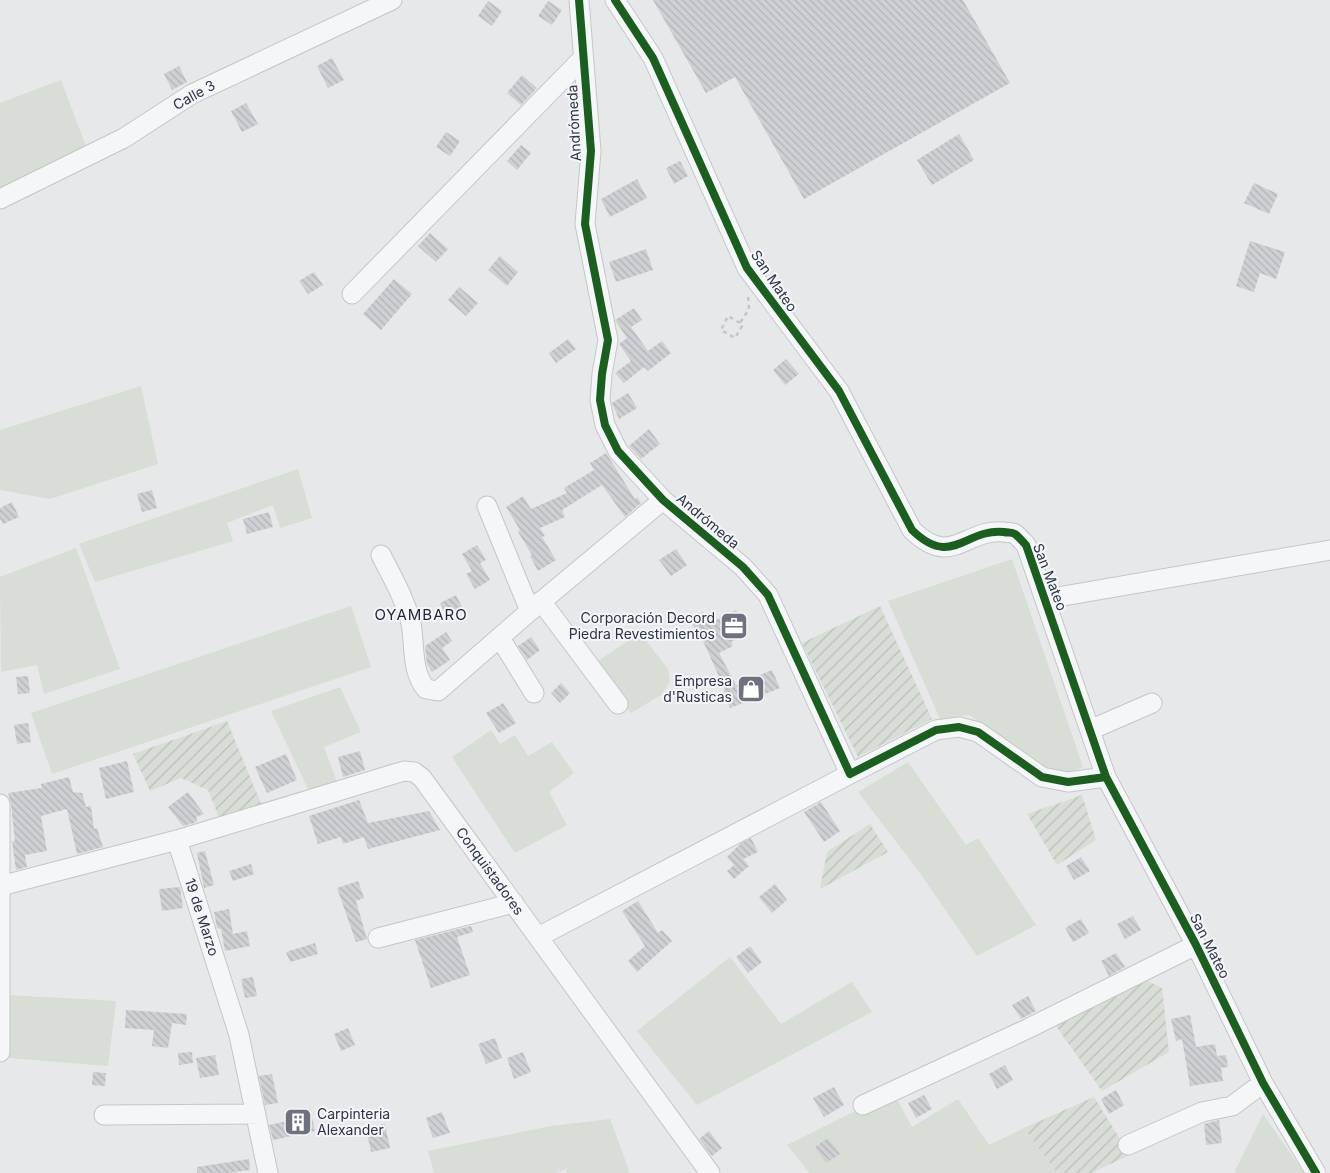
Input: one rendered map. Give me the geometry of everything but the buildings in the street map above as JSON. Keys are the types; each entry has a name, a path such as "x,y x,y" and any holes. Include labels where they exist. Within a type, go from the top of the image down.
{"street":[{"name":"Calle 3","path":"0,199 124,138 192,94 392,0"},
{"name":"Andrómeda","path":"579,0 582,59 591,151 585,224 608,340 600,400 605,425 618,451 663,500 743,567 768,595 850,774"},
{"name":"San Mateo","path":"615,0 653,58 748,270 839,391 912,530 923,540 939,548 957,546 983,534 998,532 1014,533 1026,545 1106,777 1196,945 1263,1082 1316,1173"},
{"path":"352,294 582,59"},
{"path":"381,555 400,594 410,621 419,681 426,690 438,692 536,606 663,500"},
{"path":"487,506 536,606 618,704"},
{"path":"1046,599 1330,550"},
{"path":"500,638 534,693"},
{"path":"1090,730 1152,703"},
{"path":"538,937 936,730 960,727 978,732 1042,777 1068,782 1106,777"},
{"name":"Conquistadores","path":"177,840 404,771 414,772 422,778 710,1173"},
{"path":"0,804 0,1052"},
{"path":"0,886 177,840"},
{"name":"19 de Marzo","path":"177,840 239,1035 268,1173"},
{"path":"378,938 514,903"},
{"path":"863,1105 1027,1029 1196,945"},
{"path":"1128,1145 1202,1112 1232,1106 1263,1082"},
{"path":"104,1115 256,1114"}],"path":[{"path":"740,323 728,316 722,330 734,338 742,326 740,323 749,309 744,282 748,270"}],"shaded area":[{"path":"61,80 87,149 0,190 0,103"},
{"path":"141,386 158,464 50,499 0,490 0,430"},
{"path":"298,469 312,518 280,528 273,505 227,523 233,541 95,582 79,544"},
{"path":"76,548 120,669 44,694 37,665 1,672 0,577"},
{"path":"1012,559 1083,767 1060,777 969,715 940,719 888,601"},
{"path":"351,606 371,667 52,774 31,713"},
{"path":"880,606 932,719 858,757 802,643"},
{"path":"640,633 668,669 670,682 661,695 631,713 592,665"},
{"path":"340,687 361,732 324,747 337,782 309,791 271,711"},
{"path":"227,721 262,806 220,820 208,790 181,778 150,791 133,754"},
{"path":"491,730 500,744 515,735 528,756 552,742 574,773 549,792 567,825 515,853 452,757"},
{"path":"908,762 966,845 978,838 1036,925 977,956 920,873 858,792"},
{"path":"1082,795 1096,840 1057,865 1027,814"},
{"path":"870,824 888,852 820,889 827,852"},
{"path":"730,957 781,1024 852,982 872,1012 697,1105 637,1031"},
{"path":"1145,980 1162,988 1169,1052 1102,1091 1056,1026"},
{"path":"9,995 116,1001 108,1066 9,1058"},
{"path":"893,1092 912,1127 958,1099 989,1145 1024,1128 1057,1173 810,1173 787,1145"},
{"path":"1094,1097 1130,1155 1091,1173 1057,1173 1024,1128"},
{"path":"1263,1114 1304,1173 1234,1173"},
{"path":"610,1119 630,1173 567,1173 566,1169 556,1173 434,1173 428,1151 551,1126"}],"cycle path":[{"path":"579,0 591,151 585,224 608,340 600,400 605,425 618,451 663,500 743,567 768,595 850,774 936,730 959,727 978,732 1042,777 1068,782 1106,777"},
{"path":"615,0 653,58 747,268 839,391 912,530 926,541 938,546 948,547 990,532 1013,533 1026,545 1106,777 1196,945 1263,1083 1316,1173"}],"place":[{"name":"Corporación Decord Piedra Revestimientos","path":"734,626"},
{"name":"Empresa d'Rusticas","path":"751,689"},
{"name":"Carpinteria Alexander","path":"298,1122"}],"district":[{"name":"OYAMBARO","path":"421,615"}]}
